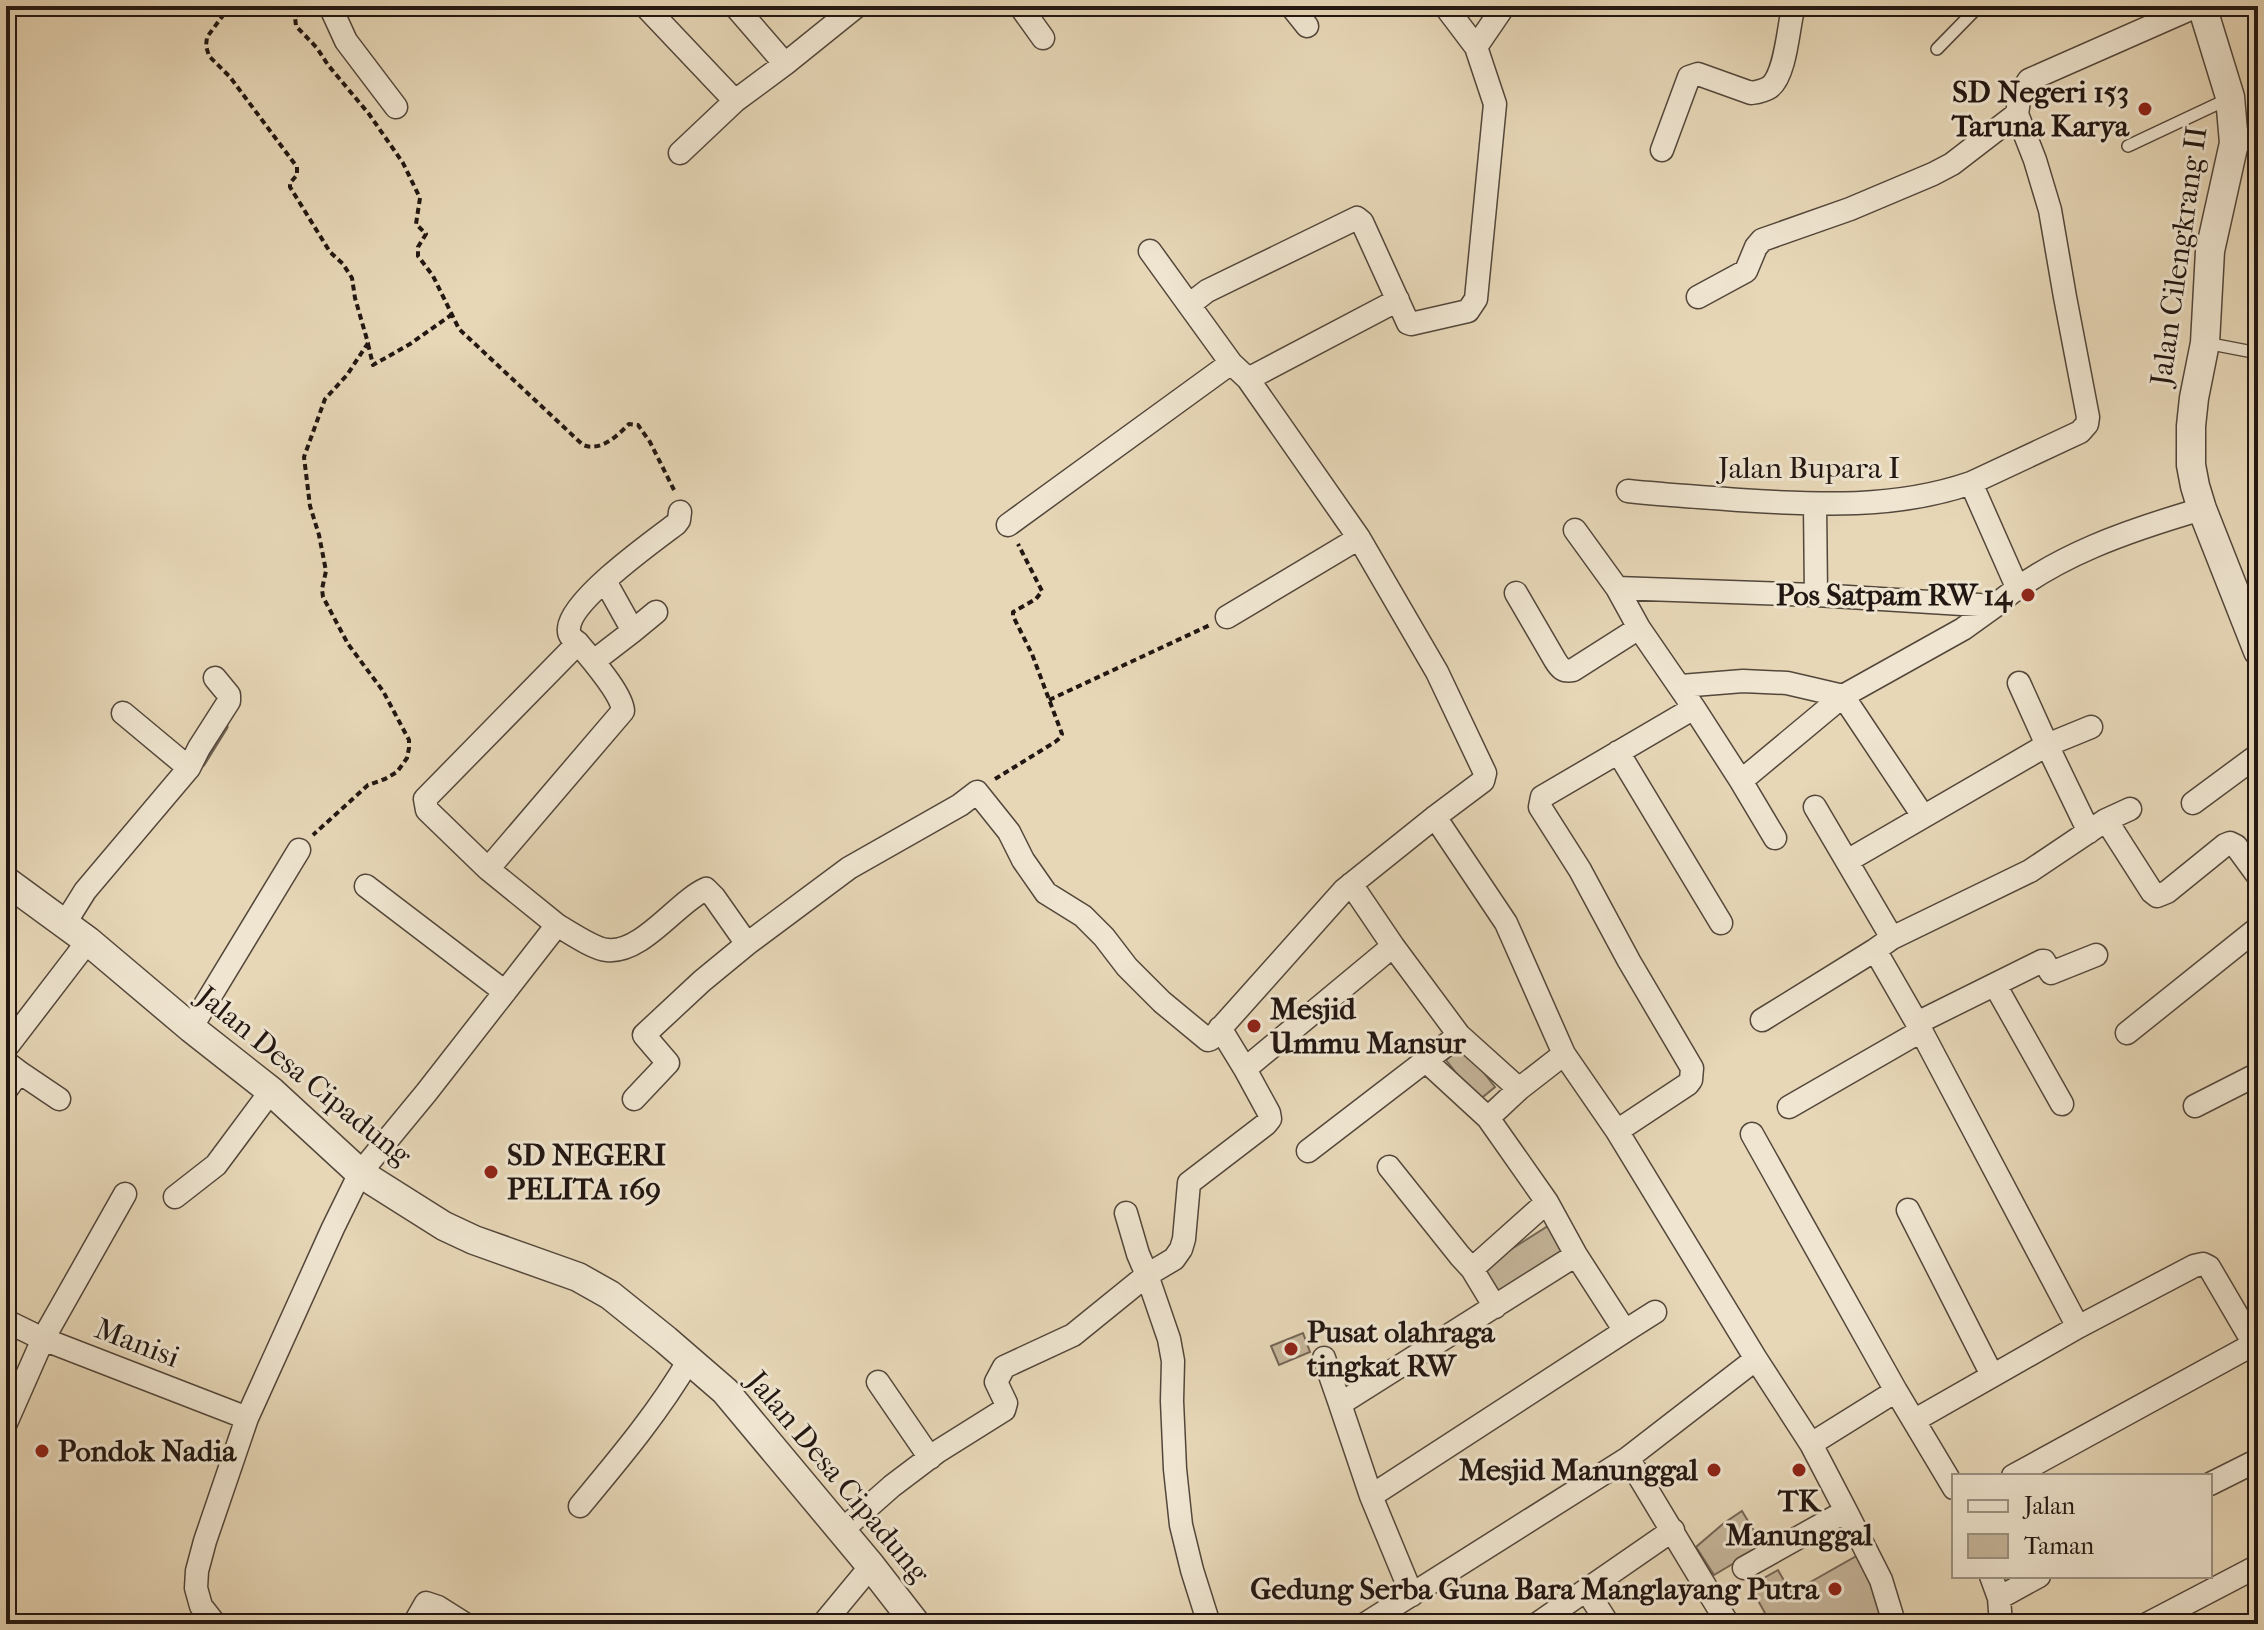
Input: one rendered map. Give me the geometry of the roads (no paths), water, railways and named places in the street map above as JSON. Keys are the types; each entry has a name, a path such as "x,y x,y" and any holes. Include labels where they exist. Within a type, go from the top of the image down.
{"street":[{"path":"331,6 346,41 396,107"},
{"path":"645,6 735,101"},
{"path":"735,6 785,64"},
{"path":"680,153 735,101 857,6"},
{"path":"1020,6 1043,38"},
{"path":"1291,6 1307,26"},
{"path":"1189,305 1207,291 1357,218 1362,222 1405,321 1411,324 1468,311 1476,299 1495,104 1476,47 1445,6"},
{"path":"1476,47 1504,6"},
{"path":"1698,297 1746,271 1762,240 1850,209 1952,164 2017,114 2020,94 2029,80 2200,6"},
{"name":"Jalan Cilengkrang II","path":"2200,6 2246,139 2210,251 2205,343 2194,398 2190,446 2195,486 2202,509 2258,651"},
{"path":"1662,150 1689,77 1693,74 1751,93 1761,92 1774,84 1780,70 1789,9"},
{"name":"Jalan Bupara I","path":"1628,491 1815,504 1915,499 1971,483 2080,432 2087,424 2088,417 2050,210 2017,114"},
{"path":"634,1099 668,1063 644,1035 702,981 849,868 960,805 977,792 1009,832 1046,893 1083,916 1127,967 1195,1032 1210,1040 1351,884 1483,781 1485,773 1437,672 1359,538 1248,379 1231,363 1150,251"},
{"path":"1248,379 1398,300"},
{"path":"1008,525 1231,363"},
{"path":"1971,483 2017,587"},
{"path":"1815,504 1816,595"},
{"path":"1741,781 1843,696 1963,629 2017,587 2050,567 2161,521 2202,509"},
{"path":"488,869 623,711 621,701 594,661 569,632 573,615 605,581 676,524 680,512"},
{"path":"1575,530 1681,686 1775,838"},
{"path":"1227,617 1359,538"},
{"path":"605,581 633,631"},
{"path":"1617,588 1816,595 1995,606"},
{"path":"1516,593 1555,660 1566,671 1573,670 1639,628"},
{"path":"594,661 656,612"},
{"path":"578,643 425,799 427,810 488,869 557,925 605,950 622,949 656,929 706,889 747,944"},
{"path":"65,923 85,891 189,768 229,701 225,689 215,678"},
{"path":"1681,686 1743,681 1787,683 1843,696 1923,816"},
{"path":"2019,683 2047,745 2098,826 2152,892 2157,896 2167,892 2230,843 2236,846 2258,876"},
{"path":"1617,1131 1688,1084 1693,1072 1580,870 1542,811 1540,802 1542,797 1694,708"},
{"path":"123,713 189,768"},
{"path":"1847,861 2047,745 2091,727"},
{"path":"1618,752 1721,923"},
{"path":"2193,803 2258,755"},
{"path":"1815,807 1847,861 1919,1027 2078,1327"},
{"path":"1762,1020 1884,944 2030,871 2098,826 2130,809"},
{"path":"1435,817 1506,923 1564,1054 1617,1131 1811,1444 1881,1580 1892,1616 1891,1624"},
{"path":"191,1028 299,850"},
{"name":"Jalan Desa Cipadung","path":"6,881 88,941 271,1091 360,1173 444,1226 495,1249 578,1277 610,1295 725,1391 916,1624"},
{"path":"1351,884 1459,1035 1519,1089"},
{"path":"366,886 505,992"},
{"path":"215,1624 198,1598 197,1571 205,1541 247,1418 360,1173 557,925"},
{"path":"2127,1033 2258,928"},
{"path":"6,1048 88,941"},
{"path":"1245,1069 1393,946"},
{"path":"1789,1107 1919,1027 2043,961 2051,973 2096,955"},
{"path":"1995,985 2062,1104"},
{"path":"841,1531 892,1486 1004,1410 1006,1403 996,1382 1004,1367 1073,1335 1147,1275 1174,1259 1181,1249 1186,1226 1191,1180 1270,1119 1220,1028"},
{"path":"1308,1151 1459,1035"},
{"path":"1488,1118 1564,1054"},
{"path":"1425,1060 1488,1118 1547,1202 1576,1255 1625,1331"},
{"path":"2195,1106 2258,1074"},
{"path":"10,1075 59,1099"},
{"path":"175,1197 216,1165 271,1091"},
{"path":"1752,1134 1952,1485"},
{"path":"1389,1167 1472,1269 1495,1307"},
{"path":"6,1423 43,1339 125,1194"},
{"path":"1472,1269 1547,1202"},
{"path":"1908,1210 1992,1375"},
{"path":"1126,1213 1169,1339 1173,1361 1175,1469 1181,1525 1209,1624"},
{"path":"1340,1404 1576,1255"},
{"path":"1915,1420 2078,1327 2194,1266 2203,1264 2209,1267 2256,1348 2017,1474"},
{"path":"1371,1496 1655,1312"},
{"name":"Manisi","path":"6,1321 43,1339 247,1418"},
{"path":"1324,1358 1371,1496 1412,1595"},
{"path":"1365,1624 1628,1458 1756,1359"},
{"path":"580,1506 636,1439 689,1360"},
{"path":"878,1382 930,1458"},
{"path":"1811,1444 1896,1391"},
{"path":"1628,1458 1728,1624"},
{"path":"2212,1483 2258,1460"},
{"path":"1744,1568 1846,1511"},
{"path":"1537,1624 1673,1530"},
{"path":"823,1624 871,1566"},
{"path":"2147,1624 2258,1566"},
{"path":"1992,1578 1999,1598 2001,1624"},
{"path":"1999,1598 2035,1578"},
{"path":"1587,1591 1608,1624"},
{"path":"414,1624 426,1603 465,1624"}],"lane":[{"path":"1937,49 1979,6"},
{"path":"2128,146 2230,97"},
{"path":"2205,343 2258,353"}],"waterway":[{"path":"2252,656 2258,670"},
{"path":"202,764 225,727"}],"place":[{"name":"SD Negeri 153 Taruna Karya","path":"2145,109"},
{"name":"Pos Satpam RW 14","path":"2028,595"},
{"name":"Mesjid Ummu Mansur","path":"1254,1026"},
{"name":"SD NEGERI PELITA 169","path":"491,1172"},
{"name":"Pusat olahraga tingkat RW","path":"1291,1349"},
{"name":"Pondok Nadia","path":"42,1451"},
{"name":"Mesjid Manunggal","path":"1714,1470"},
{"name":"TK Manunggal","path":"1799,1470"},
{"name":"Gedung Serba Guna Bara Manglayang Putra","path":"1835,1589"}]}
